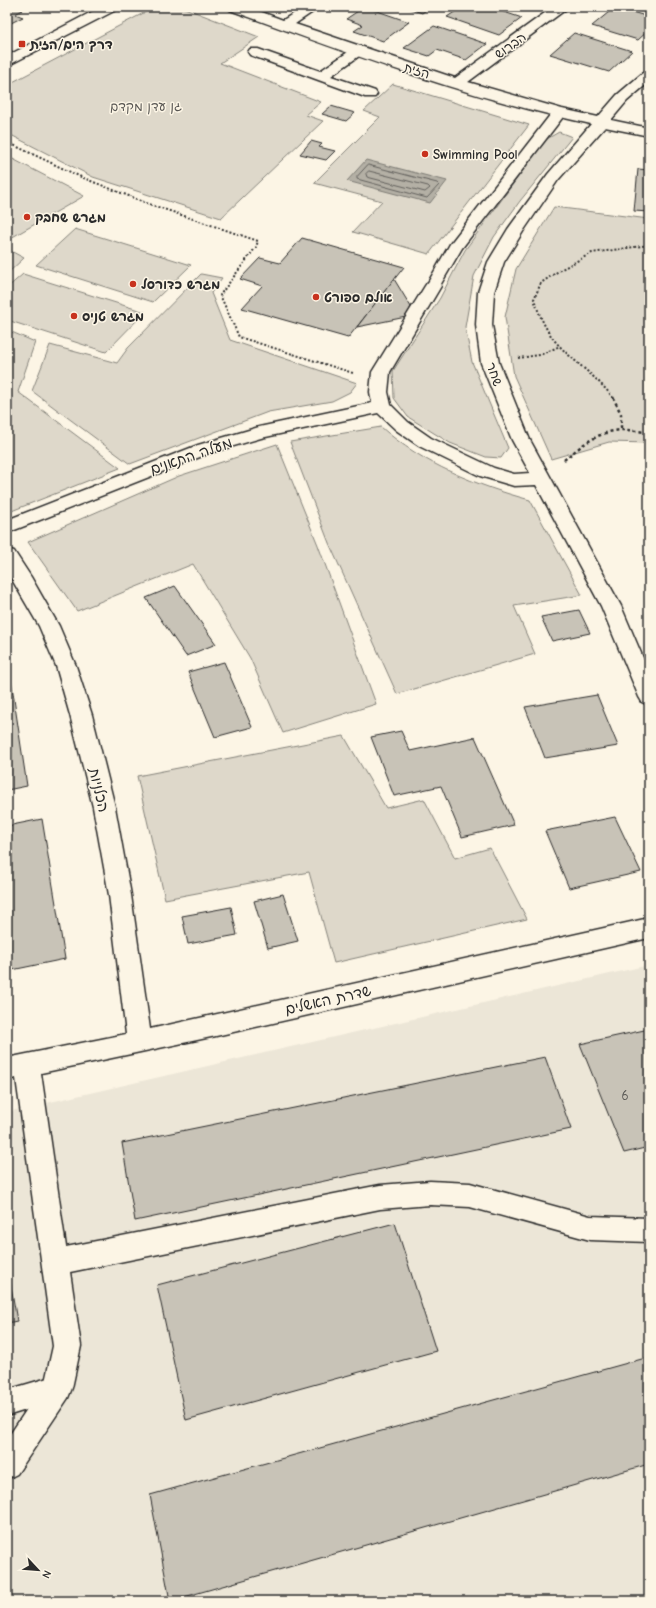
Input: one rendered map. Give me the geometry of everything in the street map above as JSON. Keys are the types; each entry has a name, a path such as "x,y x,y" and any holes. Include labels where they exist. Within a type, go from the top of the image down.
{"street":[{"path":"7,62 111,7"},
{"name":"הזית","path":"235,7 358,51 506,98 559,113 649,132"},
{"path":"285,25 313,7"},
{"name":"הברוש","path":"458,83 562,7"},
{"name":"שחר","path":"649,75 622,98 552,177 516,229 496,262 486,292 484,325 490,363 521,440 611,606 649,697"},
{"path":"433,286 381,372 379,392 382,407 402,426 425,442 487,472 514,480 542,479"},
{"name":"מעלה התאנים","path":"7,527 204,449 259,433 382,407"},
{"name":"הכלניות","path":"7,556 24,582 49,626 66,666 81,715 104,807 120,895 139,1041"},
{"name":"שדרת האשלים","path":"17,1067 216,1026 649,928"},
{"path":"7,1464 58,1388 67,1346 55,1262 17,1067"},
{"path":"55,1262 380,1197 430,1193 470,1195 590,1228 649,1230"}],"lane":[{"path":"322,76 358,51"},
{"path":"254,52 370,94"},
{"path":"433,286 460,241 510,173 559,113"},
{"path":"7,1403 58,1388"}],"path":[{"path":"7,142 101,185 149,204 258,241 256,247 220,295 239,338 381,382"},
{"path":"621,430 622,414 613,397 588,371 560,346 542,321 534,299 541,283 560,270 592,253 649,245"},
{"path":"490,363 540,355 560,346"},
{"path":"542,479 586,441 596,435 621,430 649,432"}],"shaded area":[{"path":"649,965 649,1601 7,1601 7,1112"}],"green space":[{"name":"גן עדן מקדם","path":"155,7 182,7 259,37 220,63 321,102 306,115 323,121 221,218 93,177 7,133 7,85"},
{"name":"Swimming Pool","path":"393,84 529,125 429,254 353,232 382,201 314,183 380,117 364,111"},
{"path":"559,132 572,137 520,201 494,237 474,276 465,327 472,362 508,448 501,458 486,457 450,443 408,417 394,398 393,371 440,298 465,250 545,140"},
{"name":"מגרש שחבק","path":"7,156 84,196 9,239 7,238"},
{"path":"554,207 649,219 649,443 609,442 551,459 514,376 505,317 516,269"},
{"name":"מגרש כדורסל","path":"75,229 191,265 153,302 36,265"},
{"path":"7,249 24,258 7,274"},
{"name":"מגרש טניס","path":"23,274 145,312 106,352 7,320 7,288"},
{"path":"201,274 222,278 211,293 230,340 357,383 350,392 332,401 268,412 130,464 32,391 50,345 117,363 128,348"},
{"path":"7,330 35,342 18,392 120,468 9,512 7,511"},
{"path":"381,427 414,452 432,463 471,481 530,500 582,595 514,606 535,654 397,694 329,543 290,442"},
{"path":"277,444 318,545 376,704 283,733 250,658 193,564 77,611 28,542 179,476"},
{"path":"344,736 386,808 424,799 455,858 490,848 527,919 334,963 309,872 165,899 137,776"}],"water":[{"path":"366,160 447,181 430,203 347,181"}],"building":[{"path":"7,7 17,7 23,10 15,14 23,17 7,25"},
{"path":"364,7 409,22 383,41 354,31 363,25 346,19"},
{"path":"405,7 430,7 422,13"},
{"path":"462,7 489,7 522,18 499,35 447,17"},
{"path":"615,7 649,17 649,30 638,40 592,26"},
{"path":"434,26 487,44 466,60 437,50 429,56 404,48"},
{"path":"574,33 632,51 609,72 550,54"},
{"path":"331,106 355,113 346,121 322,114"},
{"path":"311,141 322,144 319,147 335,151 326,160 300,154"},
{"path":"638,169 649,170 649,212 634,211"},
{"name":"אולם ספורט","path":"302,238 404,267 348,338 242,308 262,286 240,279 260,258 280,263"},
{"path":"394,279 411,307 406,317 357,327"},
{"path":"175,586 216,644 186,656 146,598"},
{"path":"579,610 590,633 552,641 541,617"},
{"path":"224,662 252,727 215,737 188,672"},
{"path":"7,666 9,666 27,786 7,790"},
{"path":"597,695 618,746 545,758 525,707"},
{"path":"401,731 410,751 475,737 514,825 462,837 441,786 394,796 371,737"},
{"path":"615,817 641,872 569,888 545,831"},
{"path":"42,819 65,959 7,971 7,826"},
{"path":"283,894 298,941 268,948 254,901"},
{"path":"231,907 237,935 188,944 182,916"},
{"path":"649,1029 649,1147 624,1153 580,1044"},
{"path":"545,1057 571,1129 135,1221 122,1143"},
{"path":"395,1223 436,1351 186,1420 157,1285"},
{"path":"7,1263 17,1321 7,1323"},
{"path":"649,1357 649,1464 170,1601 150,1495"}],"place":[{"name":"דרך הים/הזית","path":"22,44"},
{"name":"Swimming Pool","path":"425,154"},
{"name":"מגרש שחבק","path":"27,217"},
{"name":"מגרש כדורסל","path":"133,284"},
{"name":"אולם ספורט","path":"316,297"},
{"name":"מגרש טניס","path":"74,316"}]}
